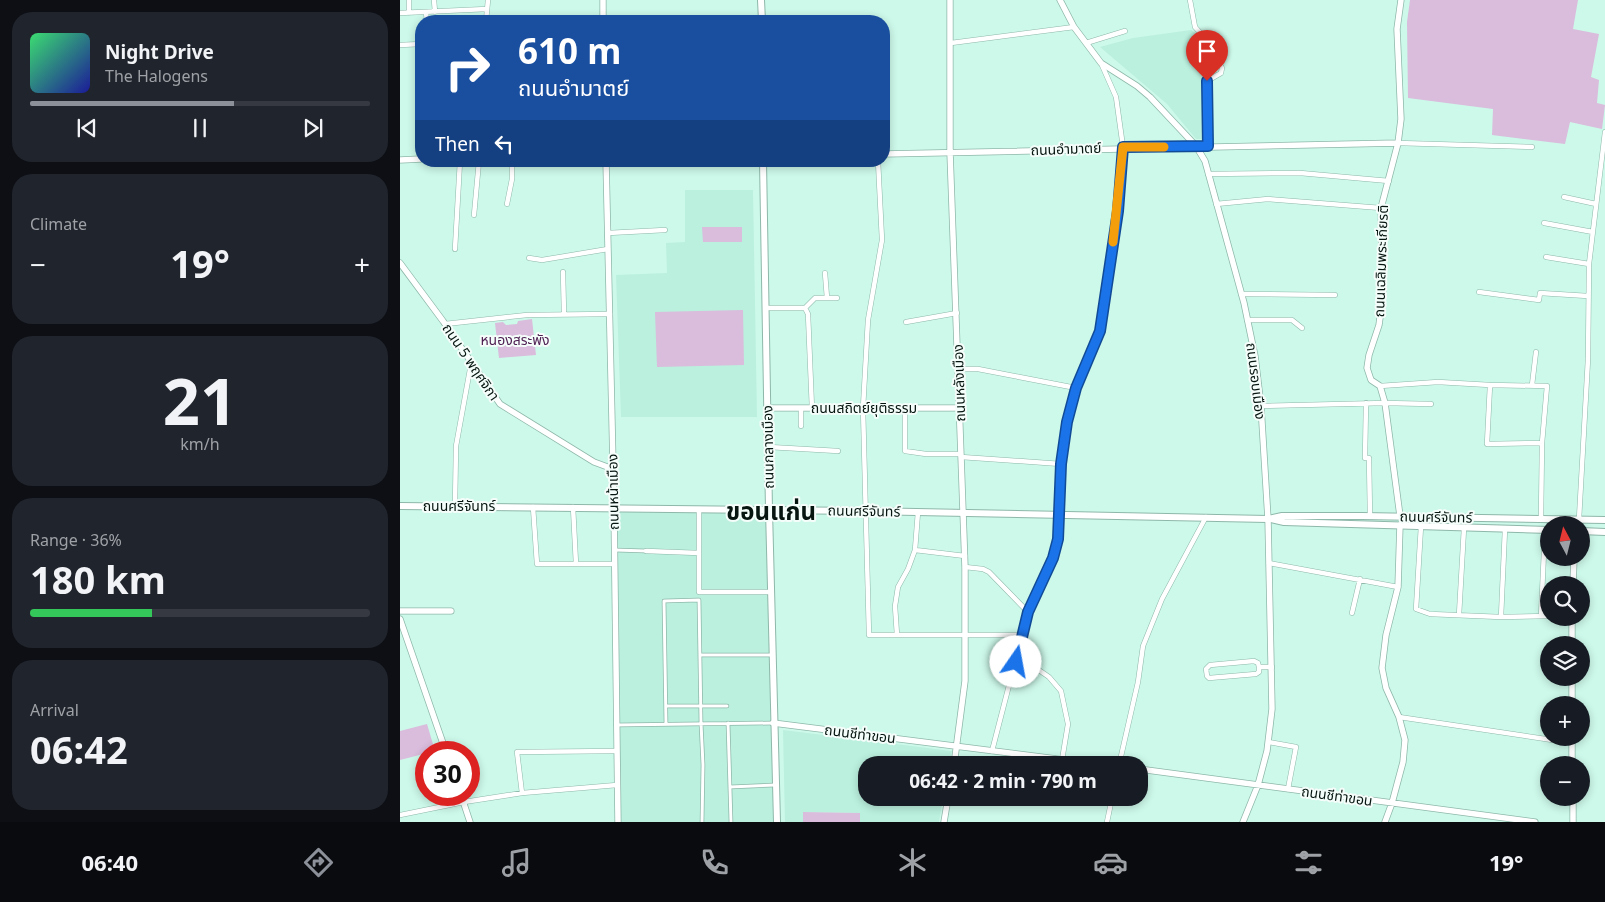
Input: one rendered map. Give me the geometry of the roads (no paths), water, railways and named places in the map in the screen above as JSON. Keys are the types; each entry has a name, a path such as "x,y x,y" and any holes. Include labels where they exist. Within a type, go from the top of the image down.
{"main road":[{"path":"761,0 762,15"},
{"name":"ถนนกลางเมือง","path":"763,167 773,723 777,822"},
{"name":"ถนนศรีจันทร์","path":"400,506 1268,518 1282,516 1540,518"},
{"path":"1452,527 1453,517"},
{"name":"ถนนศรีจันทร์","path":"1268,518 1284,522 1540,530"},
{"name":"ถนนศรีจันทร์","path":"1590,521 1605,520"},
{"path":"1590,531 1605,532"}],"street":[{"path":"409,0 409,13"},
{"path":"434,0 435,12"},
{"path":"486,15 488,0"},
{"path":"603,0 604,15"},
{"name":"ถนนหลังเมือง","path":"950,0 950,152 959,369 966,635 966,682 955,756"},
{"name":"ถนนรอบเมือง","path":"1060,0 1074,27 1101,63 1137,86 1150,97 1196,146 1205,161 1248,320 1255,356 1261,406 1268,518 1273,696 1269,742 1258,785 1243,822"},
{"path":"1190,0 1195,27 1205,38 1222,68 1221,73 1207,81 1208,146"},
{"name":"ถนนเฉลิมพระเกียรติ","path":"1400,516 1385,403 1380,386 1371,380 1367,368 1369,355 1379,325 1383,295 1381,208 1398,143 1401,119 1397,28 1402,0"},
{"path":"400,13 487,9"},
{"path":"951,43 1074,27"},
{"path":"1086,43 1125,31"},
{"path":"400,45 415,44"},
{"path":"992,751 1028,612 1053,558 1058,539 1061,464 1067,422 1076,388 1100,331 1118,211 1123,147 1116,97 1101,63"},
{"path":"1576,516 1588,359 1589,264 1605,132"},
{"path":"1398,143 1532,147"},
{"name":"ถนนอำมาตย์","path":"890,154 1123,147 1398,143"},
{"path":"400,160 415,159"},
{"path":"455,249 460,167"},
{"path":"474,215 478,167"},
{"path":"507,204 512,180 512,167"},
{"name":"ถนนหน้าเมือง","path":"606,167 614,508 616,785 618,822"},
{"path":"878,167 882,240 868,320 862,408 869,635 1022,635"},
{"path":"1208,174 1300,173 1388,181"},
{"path":"1564,197 1596,204"},
{"path":"1216,204 1268,199 1381,208"},
{"path":"1544,223 1593,232"},
{"path":"608,233 665,230"},
{"path":"529,258 542,260 608,249"},
{"path":"1546,257 1589,264"},
{"name":"ถนน 5 พฤศจิกา","path":"400,263 500,404 594,462 613,469"},
{"path":"563,272 564,314"},
{"path":"825,273 827,298"},
{"path":"1479,292 1539,300 1540,294 1588,296"},
{"path":"1241,294 1335,295"},
{"path":"766,308 805,308 815,298 837,298"},
{"path":"805,308 808,314 812,409"},
{"path":"906,322 957,313"},
{"path":"445,324 527,315 610,314"},
{"path":"1248,320 1292,320 1302,328"},
{"path":"1532,385 1536,352"},
{"path":"455,506 456,446 471,364"},
{"path":"959,369 978,369 1076,388"},
{"path":"1380,386 1438,382 1548,386 1542,442 1541,516"},
{"path":"1490,385 1487,444 1542,442"},
{"path":"1261,406 1366,403 1431,404"},
{"path":"1366,403 1365,458 1369,458 1370,516"},
{"name":"ถนนสถิตย์ยุติธรรม","path":"768,408 960,408"},
{"path":"905,408 905,451 1061,464"},
{"path":"801,409 801,426"},
{"path":"769,448 838,450"},
{"path":"533,507 537,564 614,564"},
{"path":"573,507 576,564"},
{"path":"699,509 703,765 702,822"},
{"path":"898,635 895,606 898,587 908,569 915,550 918,512"},
{"path":"1121,756 1138,682 1143,646 1162,600 1206,517"},
{"path":"1385,822 1404,762 1405,740 1399,717 1386,688 1382,668 1386,636 1398,587 1400,525"},
{"path":"1421,526 1416,609 1430,614 1501,617 1540,616"},
{"path":"1459,615 1464,528"},
{"path":"1501,617 1505,529"},
{"path":"614,550 699,553"},
{"path":"915,550 965,556"},
{"path":"1269,563 1398,587"},
{"path":"965,567 983,569 989,572 1028,612"},
{"path":"1352,613 1360,579"},
{"path":"700,592 771,592"},
{"path":"666,724 664,601 699,600"},
{"path":"400,612 451,611"},
{"path":"400,619 442,741"},
{"path":"700,655 772,654"},
{"path":"1254,661 1258,663 1259,667 1259,672 1256,674 1209,678 1206,673 1206,669 1210,665 1254,661"},
{"path":"1016,662 1033,666 1049,677 1061,691 1068,724 1063,756"},
{"path":"1259,667 1272,667"},
{"path":"666,706 727,706"},
{"path":"1399,717 1540,736"},
{"path":"728,723 731,822"},
{"name":"ถนนชีท่าขอน","path":"616,725 773,723 1030,756"},
{"path":"1269,742 1296,747 1288,789"},
{"path":"522,793 517,752 616,751"},
{"name":"ถนนชีท่าขอน","path":"1148,770 1535,822"},
{"path":"480,800 522,793 616,785"},
{"path":"730,787 775,785"},
{"path":"400,815 444,806"},
{"path":"465,806 470,822"},
{"path":"944,822 947,806"},
{"path":"1107,822 1110,806"},
{"path":"1572,806 1572,822"}],"district":[{"name":"ขอนแก่น","path":"771,512"}],"park label":[{"name":"หนองสระพัง","path":"515,340"}]}
